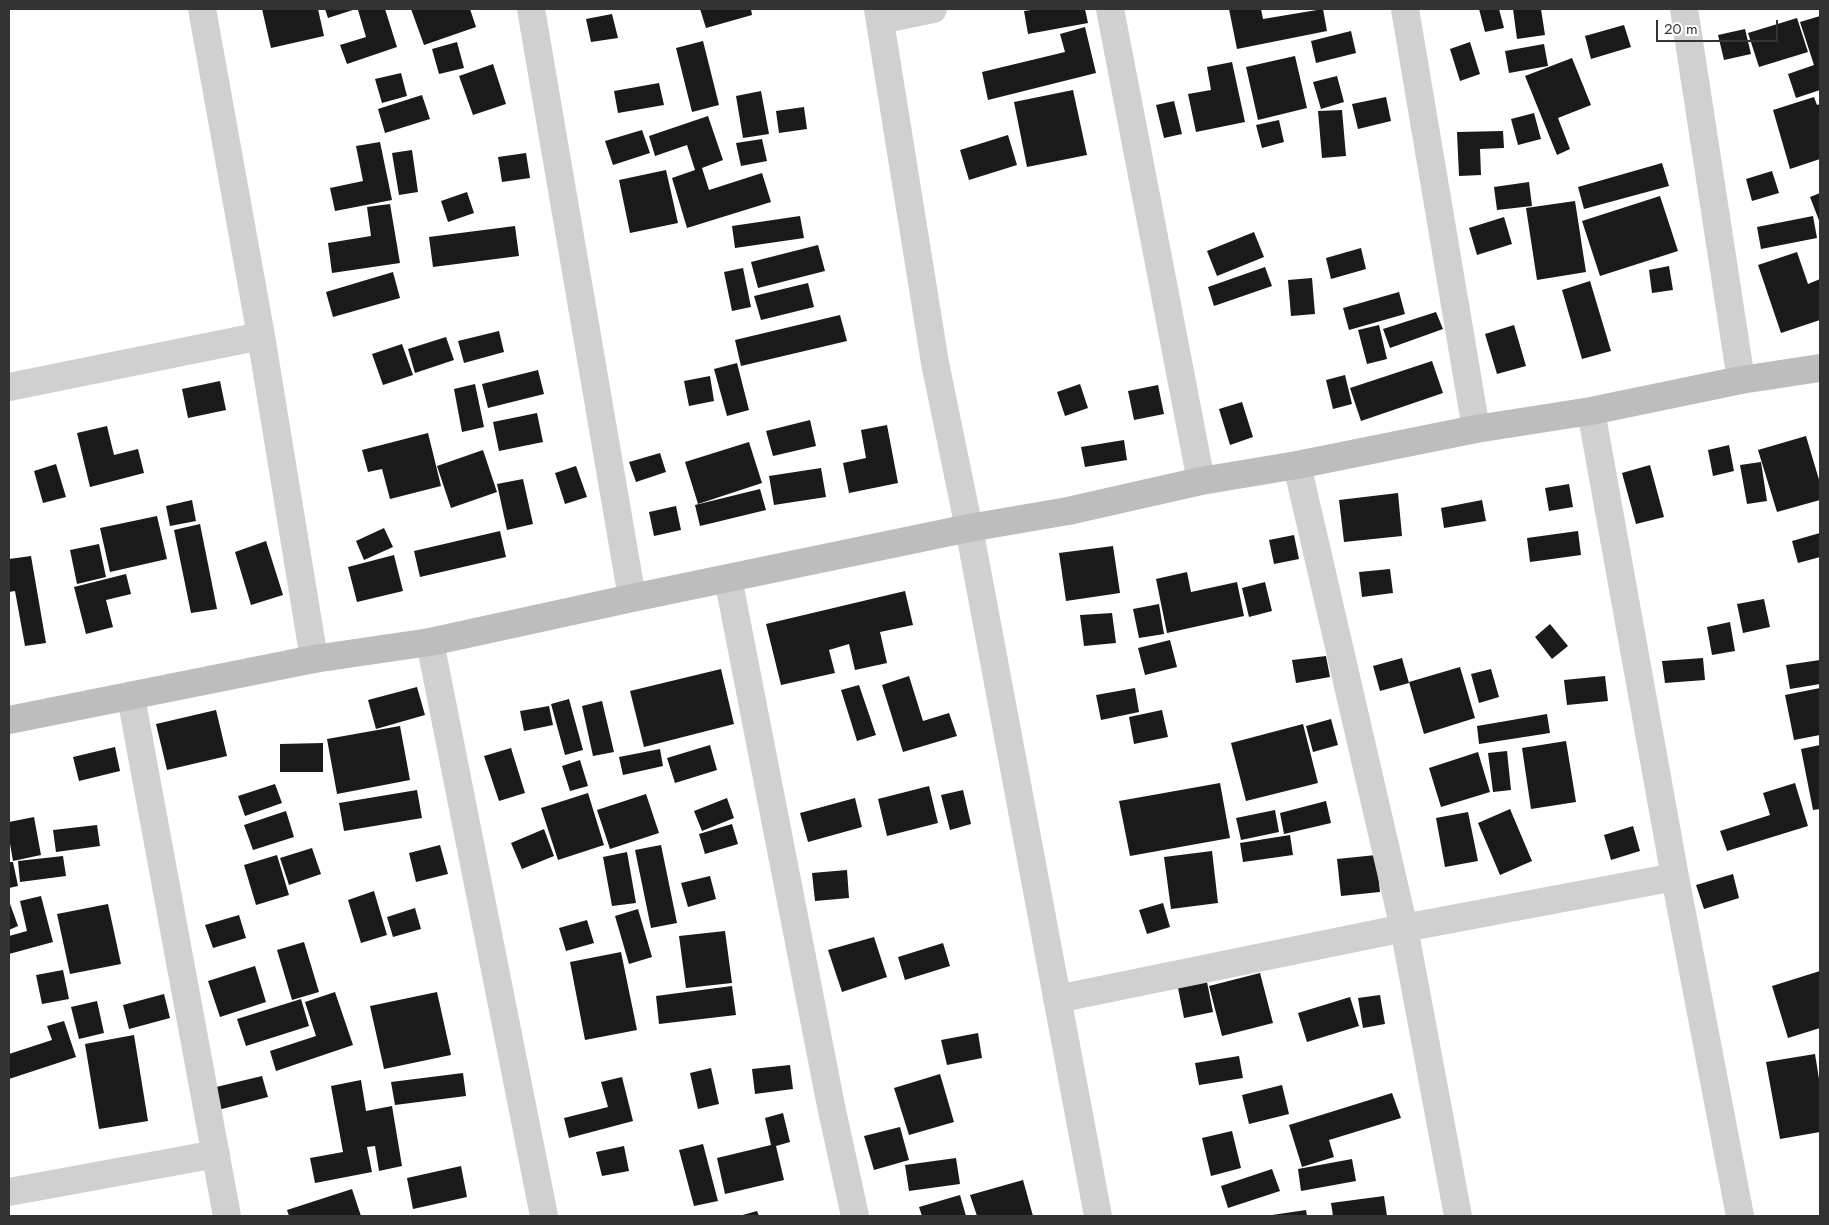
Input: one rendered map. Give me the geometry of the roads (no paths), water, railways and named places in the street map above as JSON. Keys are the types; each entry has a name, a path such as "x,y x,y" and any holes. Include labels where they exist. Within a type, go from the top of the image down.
{"street":[{"path":"202,9 261,336 314,660"},
{"path":"531,9 632,598"},
{"path":"933,9 879,14 935,363 969,528 1098,1216"},
{"path":"1110,9 1201,481"},
{"path":"1405,9 1476,429"},
{"path":"1684,9 1741,380"},
{"path":"9,387 261,336"},
{"path":"9,720 314,660 430,642 969,528 1068,511 1201,481 1297,465 1476,429 1592,410 1741,380 1820,368"},
{"path":"1592,410 1675,877 1740,1216"},
{"path":"1297,465 1404,928 1458,1216"},
{"path":"728,578 829,1096 855,1216"},
{"path":"430,642 544,1216"},
{"path":"131,697 227,1216"},
{"path":"1057,999 1404,928 1675,877"},
{"path":"9,1192 216,1154"}]}
